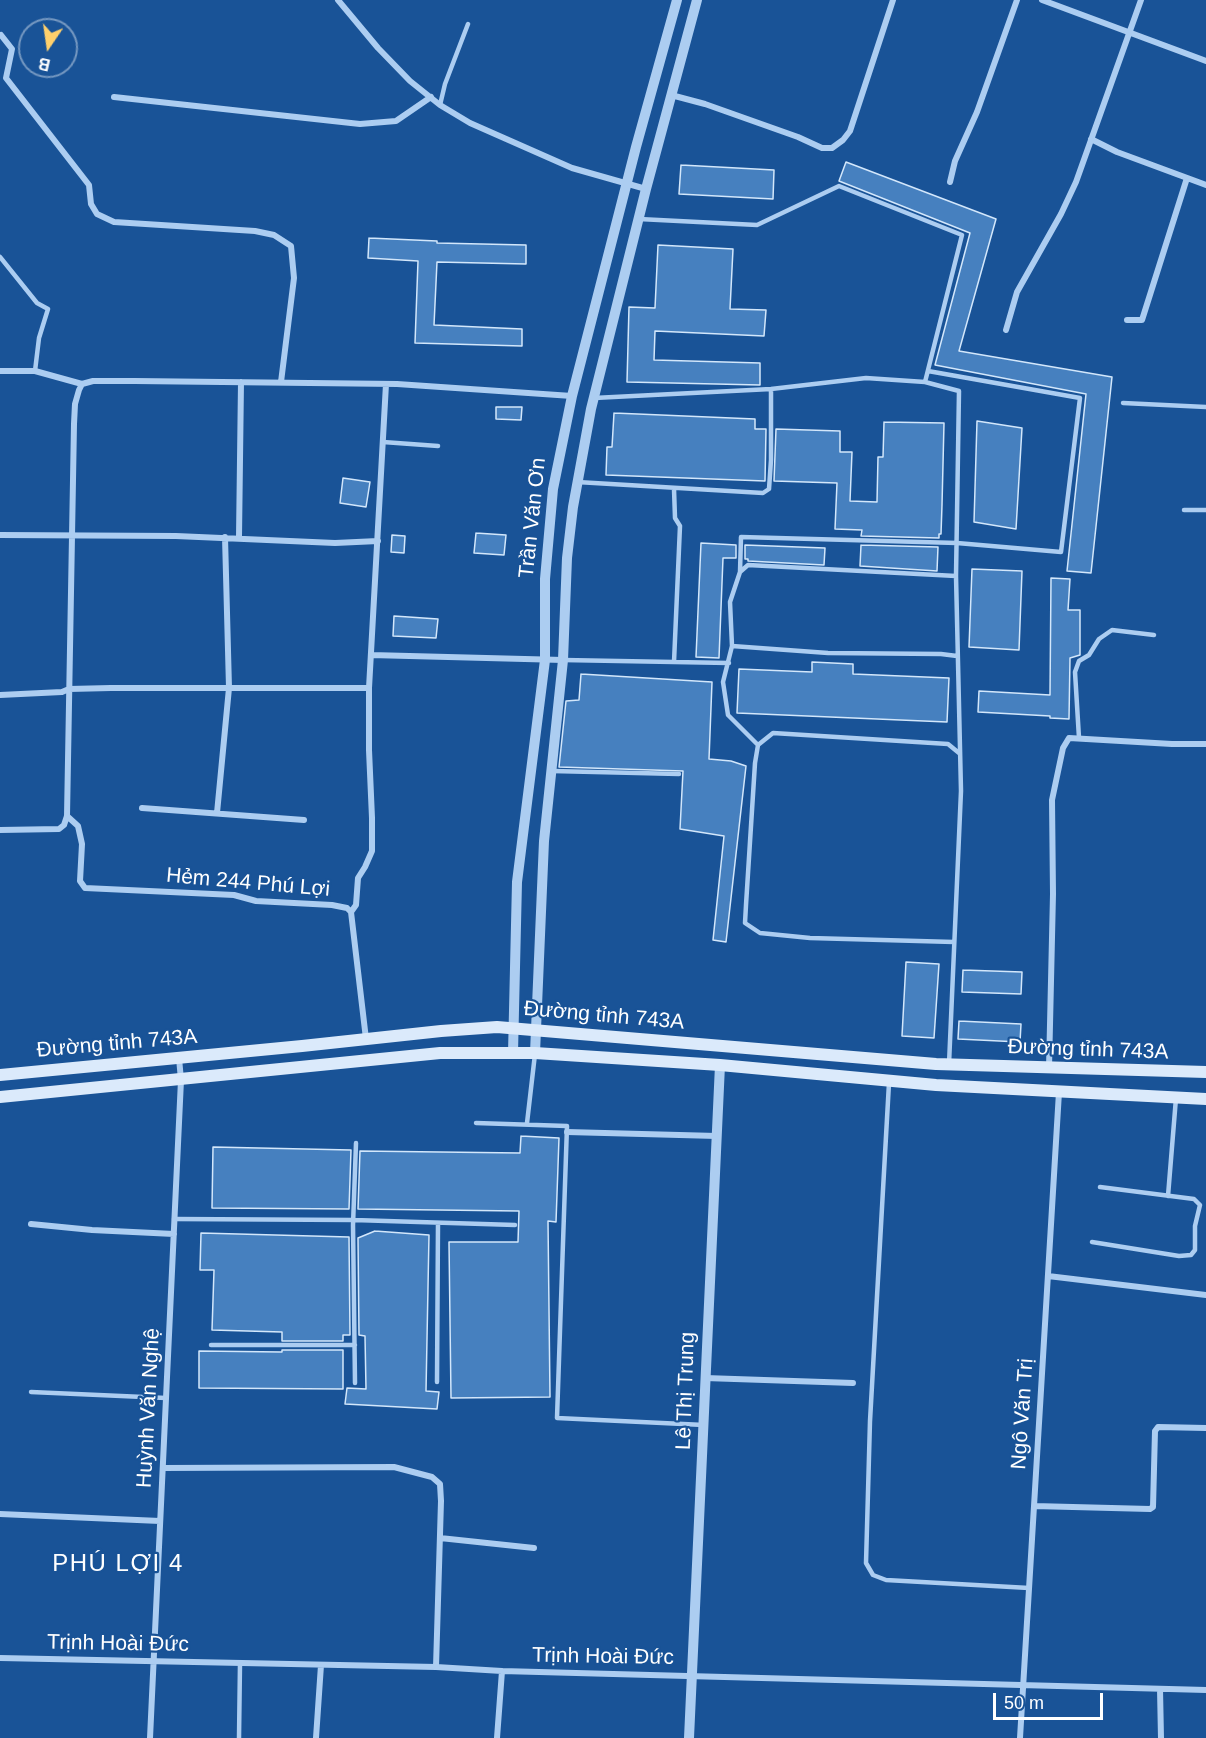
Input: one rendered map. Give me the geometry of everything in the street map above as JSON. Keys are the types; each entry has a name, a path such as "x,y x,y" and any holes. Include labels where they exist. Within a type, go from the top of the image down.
{"main road":[{"name":"Đường tỉnh 743A","path":"0,1075 497,1027 949,1064 1049,1069 1206,1072"},
{"name":"Đường tỉnh 743A","path":"0,1097 440,1053 535,1053 720,1065 889,1080 1206,1099"}],"street":[{"path":"338,0 378,48 410,81 441,105 470,123 572,168 646,189"},
{"name":"Trần Văn Ơn","path":"513,1053 518,882 544,660 545,579 549,522 559,454 572,396 677,0"},
{"name":"Trần Văn Ơn","path":"535,1053 544,841 563,660 567,558 577,482 594,398 646,189 697,0"},
{"path":"671,95 705,104 798,137 822,148 831,148 843,140 850,130 893,0"},
{"path":"950,182 955,161 977,112 1017,0"},
{"path":"1042,0 1206,61"},
{"path":"1006,330 1017,292 1061,214 1076,182 1141,0"},
{"path":"1,35 12,49 6,78 89,185 91,204 97,214 114,222 255,231 274,235 291,246 294,278 281,382"},
{"path":"114,97 360,124 396,121 431,97"},
{"path":"1092,139 1117,152 1206,185"},
{"path":"1127,320 1142,320 1187,178"},
{"path":"0,371 35,371 82,384 93,381 386,384 572,396"},
{"path":"239,537 241,382"},
{"path":"0,830 59,829 64,825 67,816 75,404 82,384"},
{"path":"351,912 356,905 358,878 372,851 369,688 386,384"},
{"path":"0,535 239,537 335,543 378,541"},
{"path":"217,813 229,688 225,537"},
{"path":"371,655 563,660"},
{"path":"0,695 62,692 69,689 369,688"},
{"path":"1049,1069 1053,894 1052,800 1063,748 1069,738 1206,744"},
{"path":"142,808 304,820"},
{"name":"Hẻm 244 Phú Lợi","path":"67,816 78,826 82,844 80,881 86,888 234,896 263,902 332,905 347,908 351,912 366,1039"},
{"name":"Lê Thị Trung","path":"689,1738 720,1046"},
{"name":"Huỳnh Văn Nghệ","path":"150,1738 181,1080 179,1058"},
{"name":"Ngô Văn Trị","path":"1020,1738 1059,1091"},
{"path":"567,1132 717,1136"},
{"path":"31,1224 174,1234"},
{"path":"1048,1276 1206,1295"},
{"path":"705,1378 853,1383"},
{"path":"1034,1506 1150,1509 1153,1507 1155,1431 1158,1427 1206,1428"},
{"path":"163,1468 394,1467 432,1477 440,1484 436,1667"},
{"path":"0,1514 160,1521"},
{"path":"440,1538 534,1548"},
{"name":"Trịnh Hoài Đức","path":"0,1658 436,1667 502,1671 1206,1690"},
{"path":"316,1738 321,1665"},
{"path":"497,1738 502,1671"},
{"path":"1160,1689 1161,1738"}],"lane":[{"path":"441,105 445,84 468,24"},
{"path":"639,219 757,225 839,186 962,235 925,382"},
{"path":"0,257 37,303 48,309 39,338 35,371"},
{"path":"758,746 728,715 723,682 732,646 730,602 740,572 741,537 957,543 1061,552 1080,398 928,371"},
{"path":"594,398 771,390 866,378 925,382 959,391 956,576 961,791 949,1064"},
{"path":"577,482 764,493 769,489 771,460 771,390"},
{"path":"1123,403 1206,407"},
{"path":"383,442 438,446"},
{"path":"674,489 675,518 680,526 674,662"},
{"path":"1185,510 1206,510"},
{"path":"740,572 748,566 956,576"},
{"path":"1079,738 1075,672 1079,661 1089,656 1100,639 1112,630 1154,635"},
{"path":"732,646 828,653 957,656"},
{"path":"563,660 729,663"},
{"path":"954,942 810,938 760,933 745,923 755,764 758,746 773,733 948,744 959,753"},
{"path":"552,771 679,774"},
{"path":"527,1123 535,1053"},
{"path":"889,1080 870,1421 866,1563 873,1575 886,1580 1029,1588"},
{"path":"1168,1196 1176,1098"},
{"path":"476,1123 567,1126 556,1418 704,1425"},
{"path":"355,1383 356,1143"},
{"path":"1092,1242 1179,1256 1191,1254 1195,1250 1195,1226 1200,1205 1194,1199 1100,1187"},
{"path":"174,1219 354,1220 514,1225"},
{"path":"437,1382 438,1223"},
{"path":"211,1344 355,1345"},
{"path":"31,1392 166,1398"},
{"path":"239,1738 240,1663"}],"building":[{"path":"846,162 996,219 959,351 1112,377 1091,573 1067,571 1086,394 935,365 970,233 839,181"},
{"path":"681,165 774,170 773,199 679,194"},
{"path":"369,238 437,241 437,243 526,245 526,264 437,262 434,325 522,329 522,346 415,343 418,261 368,258"},
{"path":"658,245 733,249 730,309 766,310 764,336 655,331 654,360 760,363 760,385 627,382 629,307 655,308"},
{"path":"496,407 522,407 521,420 496,419"},
{"path":"614,413 755,419 755,429 766,429 765,481 606,475 607,447 612,447"},
{"path":"977,421 1022,428 1016,529 974,522"},
{"path":"884,422 944,423 941,534 939,538 861,536 862,530 835,529 837,483 774,481 776,429 840,431 840,452 852,452 850,501 877,502 878,457 883,457"},
{"path":"343,478 370,482 366,507 340,503"},
{"path":"476,533 506,535 504,555 474,553"},
{"path":"392,535 405,536 404,553 391,552"},
{"path":"701,543 736,545 736,558 723,558 719,658 696,657"},
{"path":"745,545 825,548 824,565 748,561 745,559"},
{"path":"861,545 938,547 937,571 860,566"},
{"path":"972,569 1022,571 1019,650 969,647"},
{"path":"1051,578 1070,579 1068,610 1080,610 1080,655 1070,658 1069,719 978,712 979,691 1050,695"},
{"path":"394,616 438,619 436,638 393,636"},
{"path":"812,662 853,664 853,674 949,678 947,722 737,713 739,669 812,672"},
{"path":"581,674 712,682 709,759 731,761 746,766 726,942 713,940 724,836 680,829 683,771 559,767 566,701 579,700"},
{"path":"906,962 939,964 934,1038 902,1036"},
{"path":"963,970 1022,972 1021,994 962,992"},
{"path":"959,1021 1021,1024 1020,1042 958,1039"},
{"path":"521,1136 559,1138 556,1222 548,1221 550,1397 451,1398 449,1242 518,1242 519,1211 358,1209 360,1151 520,1153"},
{"path":"213,1147 351,1150 349,1209 212,1208"},
{"path":"375,1231 429,1235 426,1391 439,1392 437,1409 345,1404 347,1388 366,1389 365,1336 359,1335 358,1238"},
{"path":"201,1233 349,1237 350,1335 343,1335 343,1341 282,1341 282,1332 212,1330 214,1270 200,1270"},
{"path":"282,1350 343,1350 343,1389 199,1388 199,1351 282,1352"}],"district":[{"name":"PHÚ LỢI 4","path":"118,1564"}]}
